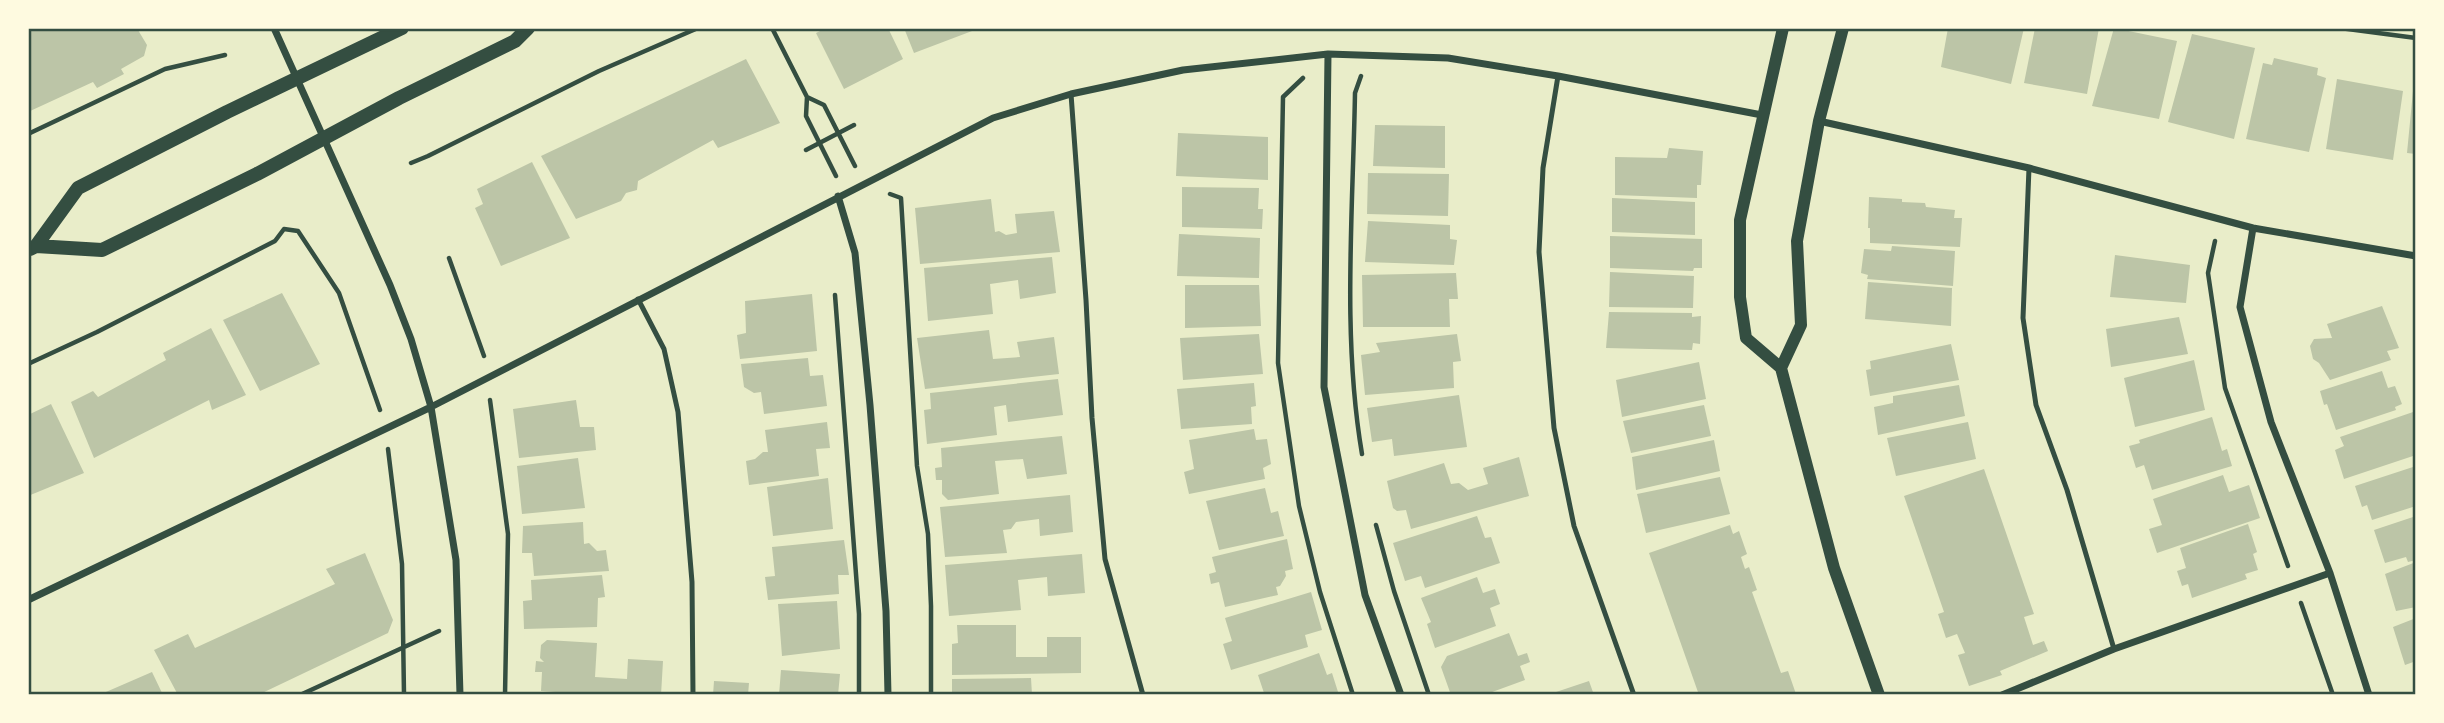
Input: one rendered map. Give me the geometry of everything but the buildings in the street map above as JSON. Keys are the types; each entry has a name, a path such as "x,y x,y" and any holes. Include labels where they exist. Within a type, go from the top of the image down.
{"main road":[{"path":"32,248 78,188 402,28"},
{"path":"32,248 102,250 257,174 515,41 528,28"}],"street":[{"path":"274,28 394,295 411,339 431,407 456,560 460,695"},
{"path":"1783,28 1740,220 1740,298 1746,338 1781,368 1834,568 1879,695"},
{"path":"1781,368 1801,325 1797,241 1819,121 1843,28"},
{"path":"28,600 431,407 993,118 1071,94 1183,70 1328,54 1369,55 1448,58 1762,115"},
{"path":"1328,54 1324,387 1365,595 1401,695"},
{"path":"1819,121 2029,168 2253,228 2416,256"},
{"path":"838,196 855,253 886,611 888,695"},
{"path":"2253,228 2240,307 2271,422 2330,573 2369,695"},
{"path":"2002,695 2114,649 2330,573"}],"lane":[{"path":"1558,76 1543,168 1539,252 1554,428 1574,526 1634,695"},
{"path":"1071,94 1092,418 1105,559 1143,695"},
{"path":"2029,168 2022,318 2036,405 2067,490 2114,649"},
{"path":"639,299 664,349 678,412 692,582 693,695"}],"path":[{"path":"411,163 599,71 698,28"},
{"path":"772,28 807,97 806,116 840,184 838,196"},
{"path":"2340,28 2416,38"},
{"path":"1328,54 1283,97 1278,363 1299,506 1320,592 1353,695"},
{"path":"28,134 165,69 225,55"},
{"path":"1364,462 1357,424 1351,320 1355,93 1369,55"},
{"path":"807,97 824,105 864,183 901,198 918,466 928,534 932,606 931,695"},
{"path":"806,150 854,125"},
{"path":"2219,219 2208,273 2225,388 2333,695"},
{"path":"28,364 275,242 284,229"},
{"path":"449,258 483,352 508,534 505,695"},
{"path":"834,288 859,614 859,695"},
{"path":"1373,512 1394,592 1429,695"},
{"path":"300,695 458,622"}]}
